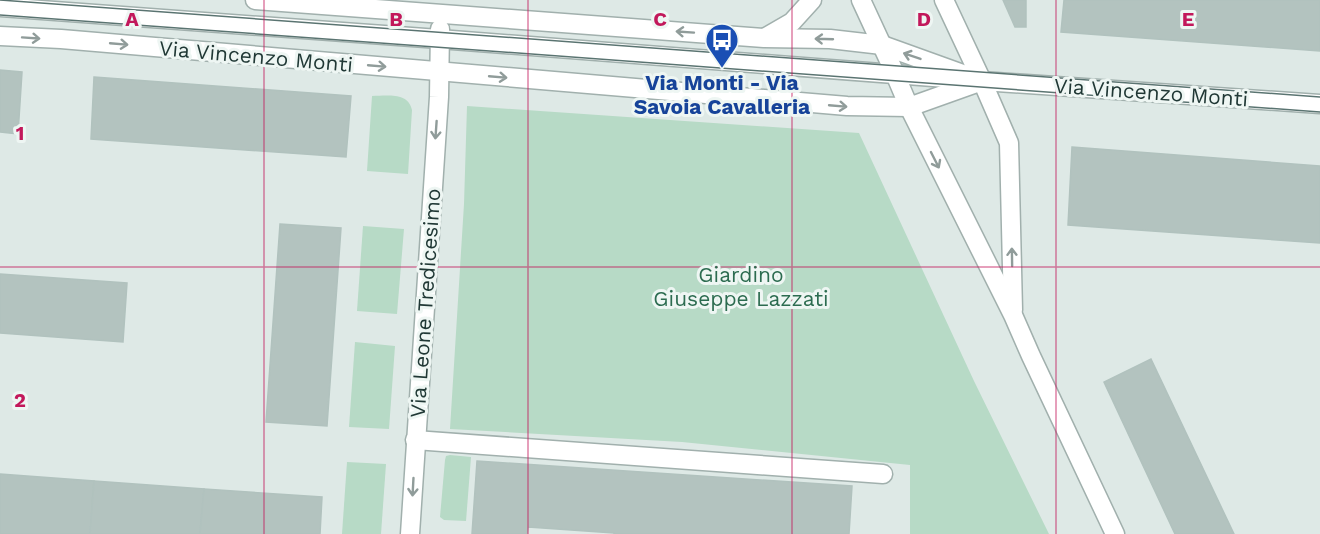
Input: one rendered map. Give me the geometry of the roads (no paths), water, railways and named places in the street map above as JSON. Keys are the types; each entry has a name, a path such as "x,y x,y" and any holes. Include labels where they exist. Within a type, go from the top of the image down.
{"street":[{"name":"Via Vincenzo Monti","path":"255,0 764,38 830,39 882,45 982,81 1038,83 1320,104"},
{"path":"764,38 792,22 812,0"},
{"path":"861,0 909,107 1013,315 1030,356 1115,534"},
{"path":"944,0 1009,143 1013,315"},
{"path":"0,7 982,81"},
{"path":"439,72 442,15"},
{"name":"Via Vincenzo Monti","path":"0,36 61,39 847,106 909,107 982,81"},
{"name":"Via Leone Tredicesimo","path":"410,534 439,72"},
{"path":"415,440 883,474"}],"tram line":[{"path":"0,0 1320,97"},
{"path":"0,15 1320,112"}],"place":[{"name":"Via Monti - Via Savoia Cavalleria","path":"722,69"}],"park label":[{"name":"Giardino Giuseppe Lazzati","path":"741,286"}]}
